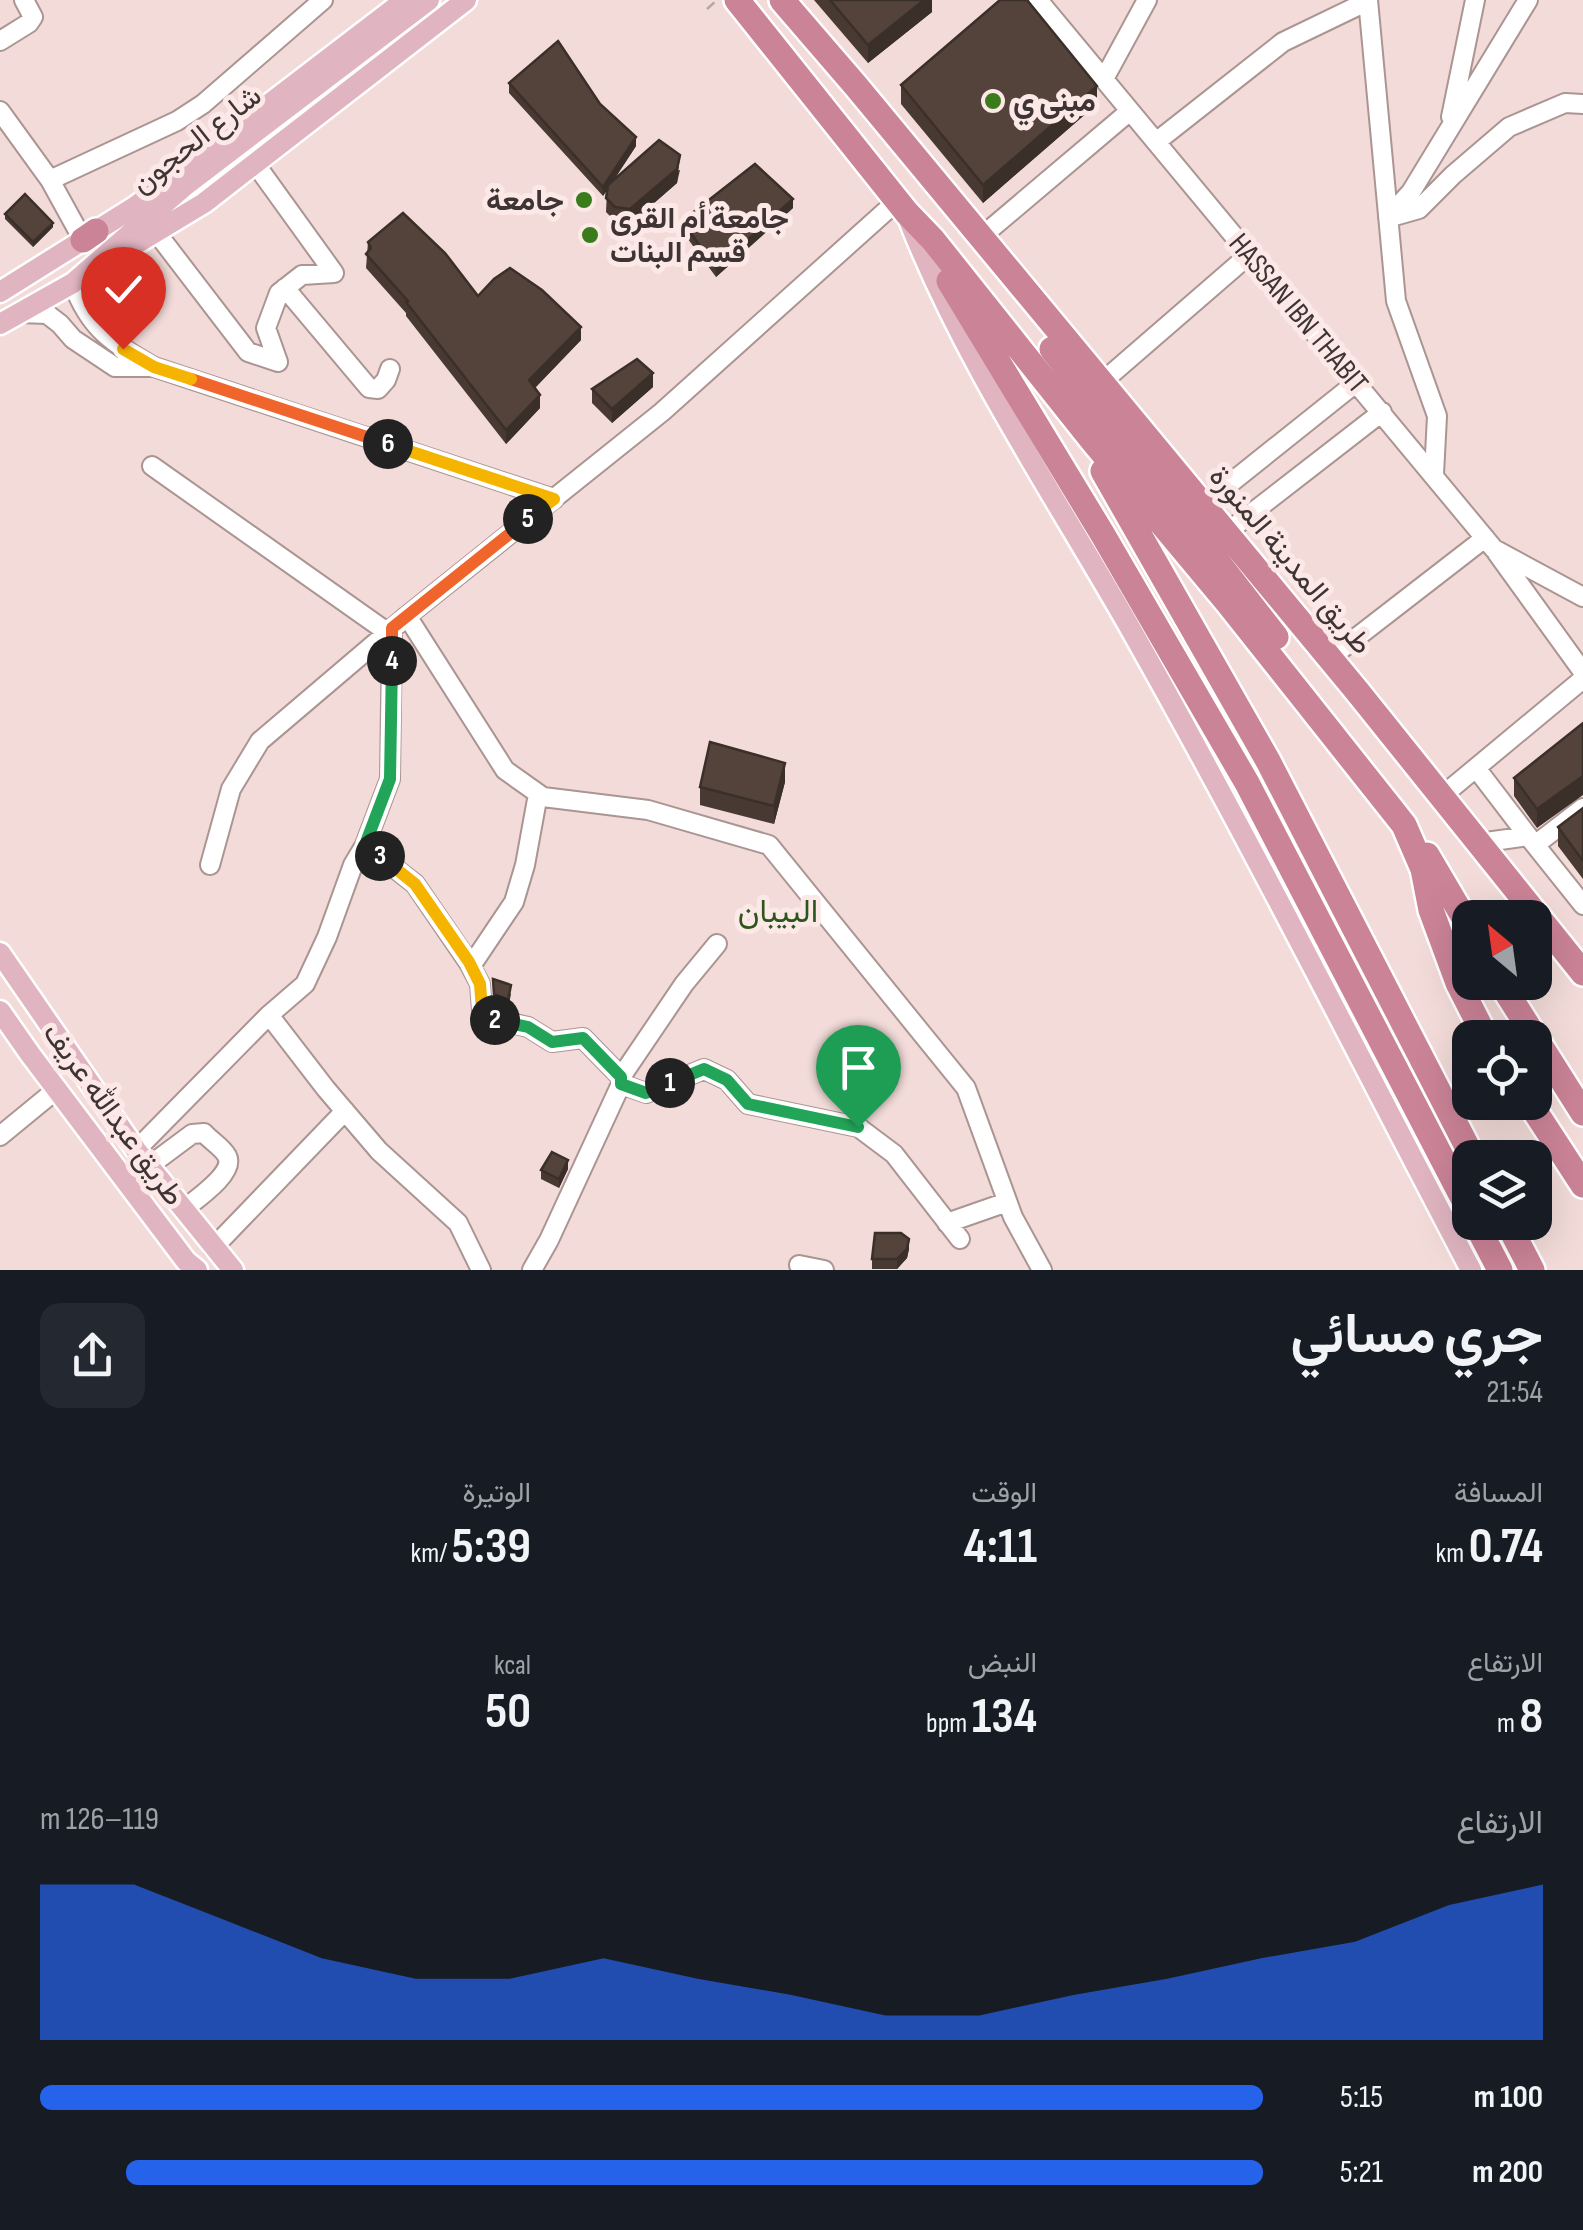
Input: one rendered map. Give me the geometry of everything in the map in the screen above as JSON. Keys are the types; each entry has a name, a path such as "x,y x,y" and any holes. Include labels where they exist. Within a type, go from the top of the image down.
{"highway":[{"path":"737,0 1404,825 1458,983 1477,1020"},
{"name":"طريق المدينة المنورة","path":"782,0 1330,658 1583,973"},
{"name":"طريق المدينة المنورة","path":"944,192 960,232 1223,566 1368,760 1453,900"},
{"path":"933,240 958,253 1008,322 1141,536 1268,761 1463,1140"},
{"path":"933,240 940,268 1103,535 1247,783 1452,1177"},
{"path":"1512,1000 1583,1112"},
{"path":"1541,1120 1583,1186"},
{"path":"1484,1240 1500,1270"},
{"path":"1516,1240 1532,1270"}],"main road":[{"path":"89,235 165,168 383,0"},
{"name":"شارع الحجون","path":"9,319 73,283 181,180 405,0"},
{"name":"شارع الحجون","path":"0,292 181,180 429,0"},
{"path":"73,283 204,203 466,0"},
{"path":"902,207 940,292 1220,791 1471,1270"},
{"name":"طريق عبدالله عريف","path":"0,954 142,1158 232,1270"},
{"path":"0,1011 189,1267"}],"street":[{"path":"0,41 33,17 24,0"},
{"path":"50,180 177,122 324,0"},
{"name":"HASSAN IBN THABIT","path":"1038,0 1490,543 1582,597"},
{"path":"1104,79 1147,0"},
{"path":"1448,130 1475,0"},
{"path":"1388,218 1411,192 1528,0"},
{"path":"1156,142 1282,42 1368,1 1396,301 1437,416 1434,474"},
{"path":"1388,218 1418,209 1509,128 1566,103 1583,104"},
{"path":"0,111 89,235"},
{"path":"980,237 1130,111"},
{"path":"156,232 248,352 278,362 266,328 278,293 302,276 334,273 254,162"},
{"path":"210,865 231,789 260,741 395,626 662,412 902,207"},
{"path":"1101,382 1250,254"},
{"path":"73,283 80,304 103,335 154,367 554,499"},
{"path":"285,288 369,388 378,389 390,369"},
{"path":"9,319 46,314 73,339 115,367 154,367"},
{"path":"1203,505 1357,382"},
{"path":"1226,534 1382,412"},
{"path":"152,466 395,626 505,770 538,794 648,810 768,845 966,1088 1034,1268"},
{"path":"1330,658 1490,543 1583,675 1442,796"},
{"path":"142,1158 269,1015 305,984 390,779 395,626"},
{"path":"1476,768 1581,899"},
{"path":"471,966 514,902 538,794"},
{"path":"1479,843 1531,840 1583,808"},
{"path":"365,845 415,884 471,966 480,984 482,1010 494,1019 528,1027 552,1042 583,1038 621,1080 646,1093 704,1069 727,1080 748,1104 858,1127 894,1154 960,1239"},
{"path":"532,1270 550,1240 621,1080 684,984 717,944"},
{"path":"269,1015 379,1151 458,1223 480,1270"},
{"path":"0,1136 56,1090"},
{"path":"213,1248 345,1111"},
{"path":"142,1158 192,1134 204,1133 228,1157 229,1166 224,1174 183,1210"},
{"path":"947,1222 1007,1202"},
{"path":"800,1265 824,1270"}],"path":[{"path":"707,9 718,0"}],"building":[{"path":"830,0 924,0 868,45"},
{"name":"مبنى ي","path":"1000,0 1027,0 1097,86 983,185 901,85"},
{"path":"558,41 600,104 636,137 603,187 509,83"},
{"path":"659,140 680,155 677,169 630,209 615,207 606,198 608,185"},
{"path":"755,164 793,199 716,268 682,221"},
{"path":"25,194 53,223 33,242 5,214"},
{"path":"403,213 445,253 478,296 510,268 542,290 581,327 529,380 540,395 506,430 408,301 366,254 371,248 368,242"},
{"path":"637,359 653,373 612,409 592,389"},
{"path":"1583,723 1583,776 1537,809 1514,778"},
{"path":"710,742 785,763 774,806 700,787"},
{"path":"1583,808 1583,861 1558,827"},
{"path":"493,979 511,985 508,1000 494,994"},
{"path":"869,1060 881,1063 889,1077 875,1089 862,1083"},
{"path":"552,1152 568,1160 559,1179 541,1170"},
{"path":"875,1233 901,1233 909,1239 907,1249 897,1259 872,1259"}],"place":[{"name":"مبنى ي","path":"993,101"},
{"name":"جامعة","path":"584,200"},
{"name":"جامعة أم القرى قسم البنات","path":"590,235"}],"district":[{"name":"البيبان","path":"778,911"}],"route":[{"path":"123,349 154,367 554,499 392,628 390,779 365,845 415,884 469,962 480,984 482,1010 494,1019 528,1027 552,1042 583,1038 621,1077 621,1084 646,1093 704,1069 727,1080 748,1104 858,1127"}]}
